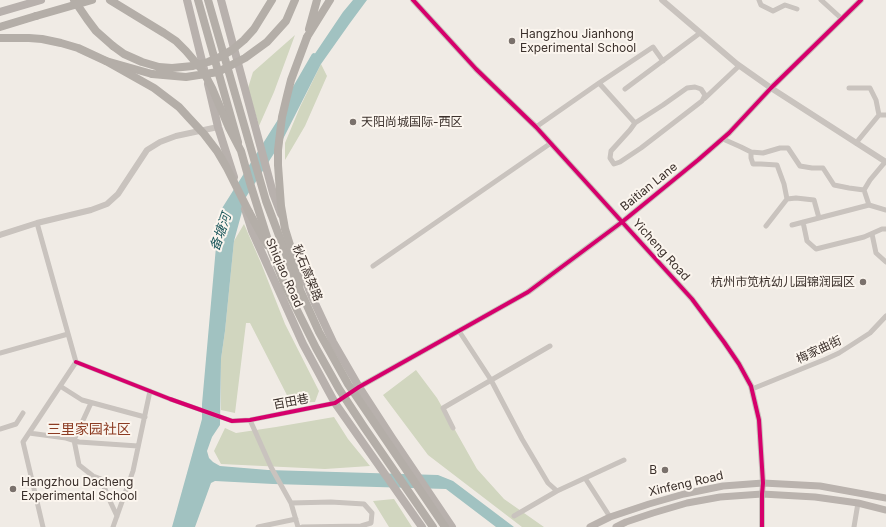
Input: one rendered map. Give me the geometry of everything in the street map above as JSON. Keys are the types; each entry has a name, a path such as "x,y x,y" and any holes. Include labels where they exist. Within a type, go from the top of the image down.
{"highway":[{"path":"74,0 96,31 112,46 124,54 148,63 159,67 172,68 193,66 208,62 232,50 254,29 272,0"},
{"path":"0,27 92,0"},
{"path":"110,0 164,33 181,46 194,59 203,71 212,88 229,128 241,151"},
{"name":"秋石高架路","path":"198,0 256,202 272,253 286,288 316,348 339,389 433,527"},
{"name":"秋石高架路","path":"208,0 266,201 300,290 319,332 348,384 446,527"},
{"path":"106,61 152,74 186,77 218,72 245,58 267,42 286,21 295,0"},
{"path":"300,290 294,258 285,229 281,206 278,150 282,117 288,91 307,37 317,0"},
{"path":"307,37 330,0"},
{"path":"0,38 42,39 78,48 106,61 139,80 178,107 204,134 217,151 272,253"}],"main road":[{"path":"0,12 41,0"},
{"name":"Shiqiao Road","path":"187,0 218,127 252,231 303,344 335,404 422,527"},
{"name":"Shiqiao Road","path":"221,0 273,193 312,297 333,342 359,387 402,454 418,473 433,495"},
{"name":"Xinfeng Road","path":"590,527 610,517 649,504 684,494 723,486 763,483 820,486 886,498"},
{"name":"Xinfeng Road","path":"616,527 653,513 687,503 720,497 762,494 815,497 858,503 886,510"},
{"path":"433,495 452,527"},
{"path":"433,495 458,527"}],"street":[{"name":"Yicheng Road","path":"413,0 476,69 536,127 692,299 739,364 752,389 759,420 763,483 762,527"},
{"path":"662,0 740,66 771,88 886,162 870,180 864,190 869,205"},
{"path":"759,0 761,5 773,11 786,5 797,9"},
{"path":"821,0 842,19"},
{"name":"Baitian Lane","path":"359,387 528,292 622,222 730,133 771,88 861,0"},
{"path":"625,89 700,33"},
{"path":"536,127 653,47 663,61"},
{"path":"702,101 705,94 701,89 695,87 687,88 635,123 611,151 610,158 614,164 620,162 641,148 702,101 740,66"},
{"path":"599,83 635,123"},
{"path":"849,88 870,88 876,100 879,114"},
{"path":"856,143 879,114"},
{"path":"879,114 886,115"},
{"path":"0,234 37,223 91,210 107,204 118,194 147,150 160,142 176,136 218,127"},
{"path":"723,139 751,152 763,153 780,148 788,148 800,166 823,168 834,186 864,190"},
{"path":"373,266 551,144"},
{"path":"751,152 751,158 754,164 777,165 784,184 787,199"},
{"path":"766,226 787,199 796,198 814,200 819,218"},
{"path":"792,225 869,205 886,210"},
{"path":"803,222 807,241 816,249 864,237 882,229 886,229"},
{"path":"37,223 76,362 23,442 43,527"},
{"path":"872,234 876,252 886,262"},
{"name":"梅家曲街","path":"752,389 839,353 870,333 886,316"},
{"path":"459,331 491,380 522,439 548,483 557,491"},
{"path":"0,353 68,334"},
{"path":"453,428 443,408 550,346"},
{"path":"76,362 150,391 133,471 113,527"},
{"path":"60,386 82,400 145,417"},
{"name":"百田巷","path":"150,391 232,421 250,420 335,404 359,387"},
{"path":"91,403 74,440 79,465 93,476 101,479 117,516"},
{"path":"0,429 16,424 23,413"},
{"path":"250,420 271,467 291,503 298,527"},
{"path":"29,433 66,438 79,442 138,446"},
{"path":"514,516 557,491 624,460"},
{"path":"585,478 610,517"},
{"path":"291,503 330,502 364,504 372,513 371,523 361,526 302,527"},
{"path":"854,527 858,503"},
{"path":"258,527 296,519"}],"green space":[{"path":"295,35 274,92 259,126 248,88 253,72"},
{"path":"321,64 327,76 305,126 285,160 285,143 300,107"},
{"path":"244,224 285,324 319,391 315,402 291,403 250,323 246,323 235,413 221,410 221,359 234,241"},
{"path":"416,370 437,398 477,469 504,499 544,527 522,527 428,455 383,395"},
{"path":"334,417 348,439 370,466 325,469 221,464 214,451 225,428 236,433"},
{"path":"394,499 412,527 389,527 373,501"}],"water":[{"path":"353,0 367,0 321,64 282,141 246,197 234,241 221,359 220,425 212,437 207,451 209,458 220,466 268,470 438,475 453,481 514,527 496,527 446,489 215,481 211,483 195,527 172,527 202,419 202,404 219,213 279,118 312,58 343,12"}],"waterway":[{"name":"备塘河","path":"288,101 314,56"}],"cycle path":[{"path":"413,0 476,69 536,127 692,299 739,364 751,386 759,420 763,483 762,527"},
{"path":"76,362 170,399 232,421 250,420 335,403 359,387 528,292 622,222 729,133 771,88 861,0"}],"place":[{"name":"Hangzhou Jianhong Experimental School","path":"512,41"},
{"name":"天阳尚城国际-西区","path":"353,122"},
{"name":"杭州市笕杭幼儿园锦润园区","path":"863,282"},
{"name":"B","path":"665,470"},
{"name":"Hangzhou Dacheng Experimental School","path":"13,489"}],"district":[{"name":"三里家园社区","path":"89,430"}]}
